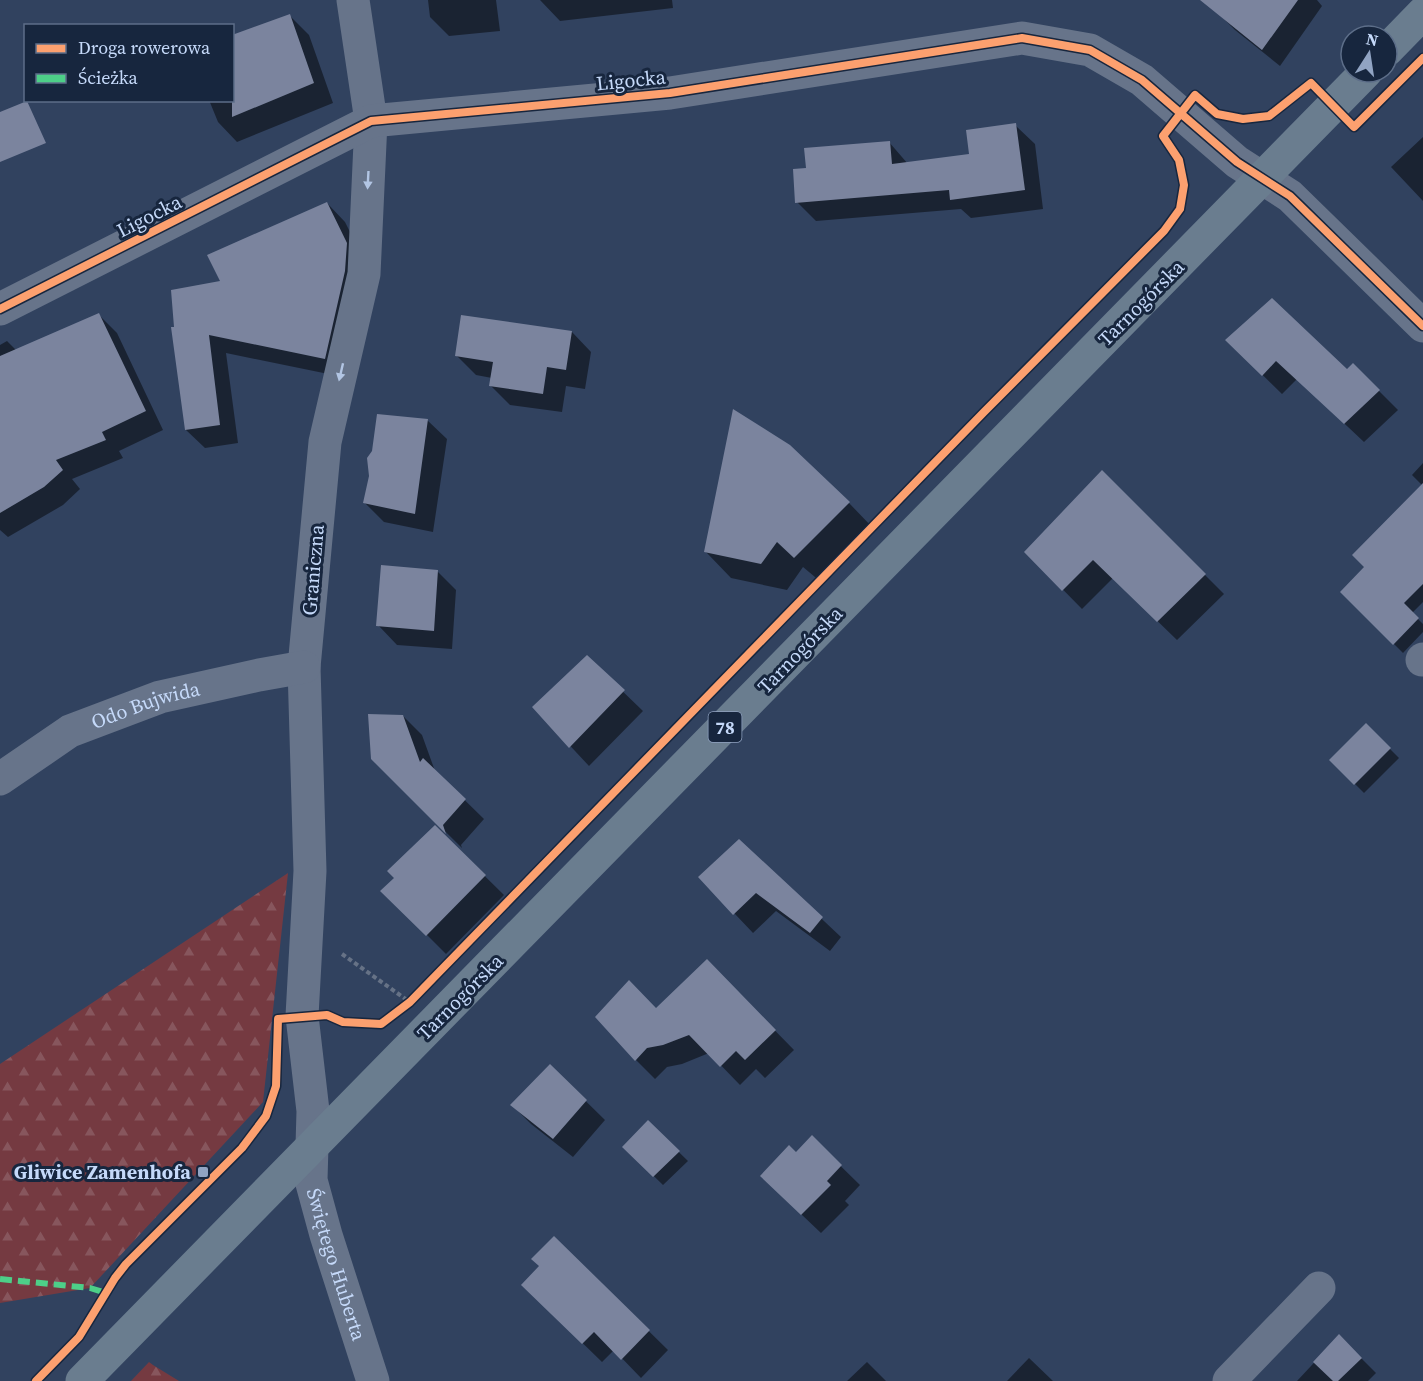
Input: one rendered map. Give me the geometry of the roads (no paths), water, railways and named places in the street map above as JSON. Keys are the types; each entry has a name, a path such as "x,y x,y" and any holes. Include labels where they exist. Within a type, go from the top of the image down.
{"main road":[{"path":"1399,38 1423,14"},
{"name":"Tarnogórska","path":"82,1381 1354,84"}],"street":[{"name":"Graniczna","path":"312,1146 313,1111 302,1016 310,871 304,667 325,442 364,274 371,122 353,0"},
{"name":"Ligocka","path":"0,309 371,122 670,93 1022,38 1090,50 1142,80 1237,162 1290,196 1423,326"},
{"name":"Odo Bujwida","path":"0,779 70,731 160,697 304,667"},
{"name":"Świętego Huberta","path":"312,1146 311,1180 326,1235 373,1381"},
{"path":"1229,1381 1319,1288"}],"place":[{"name":"Gliwice Zamenhofa","path":"203,1172"}]}
